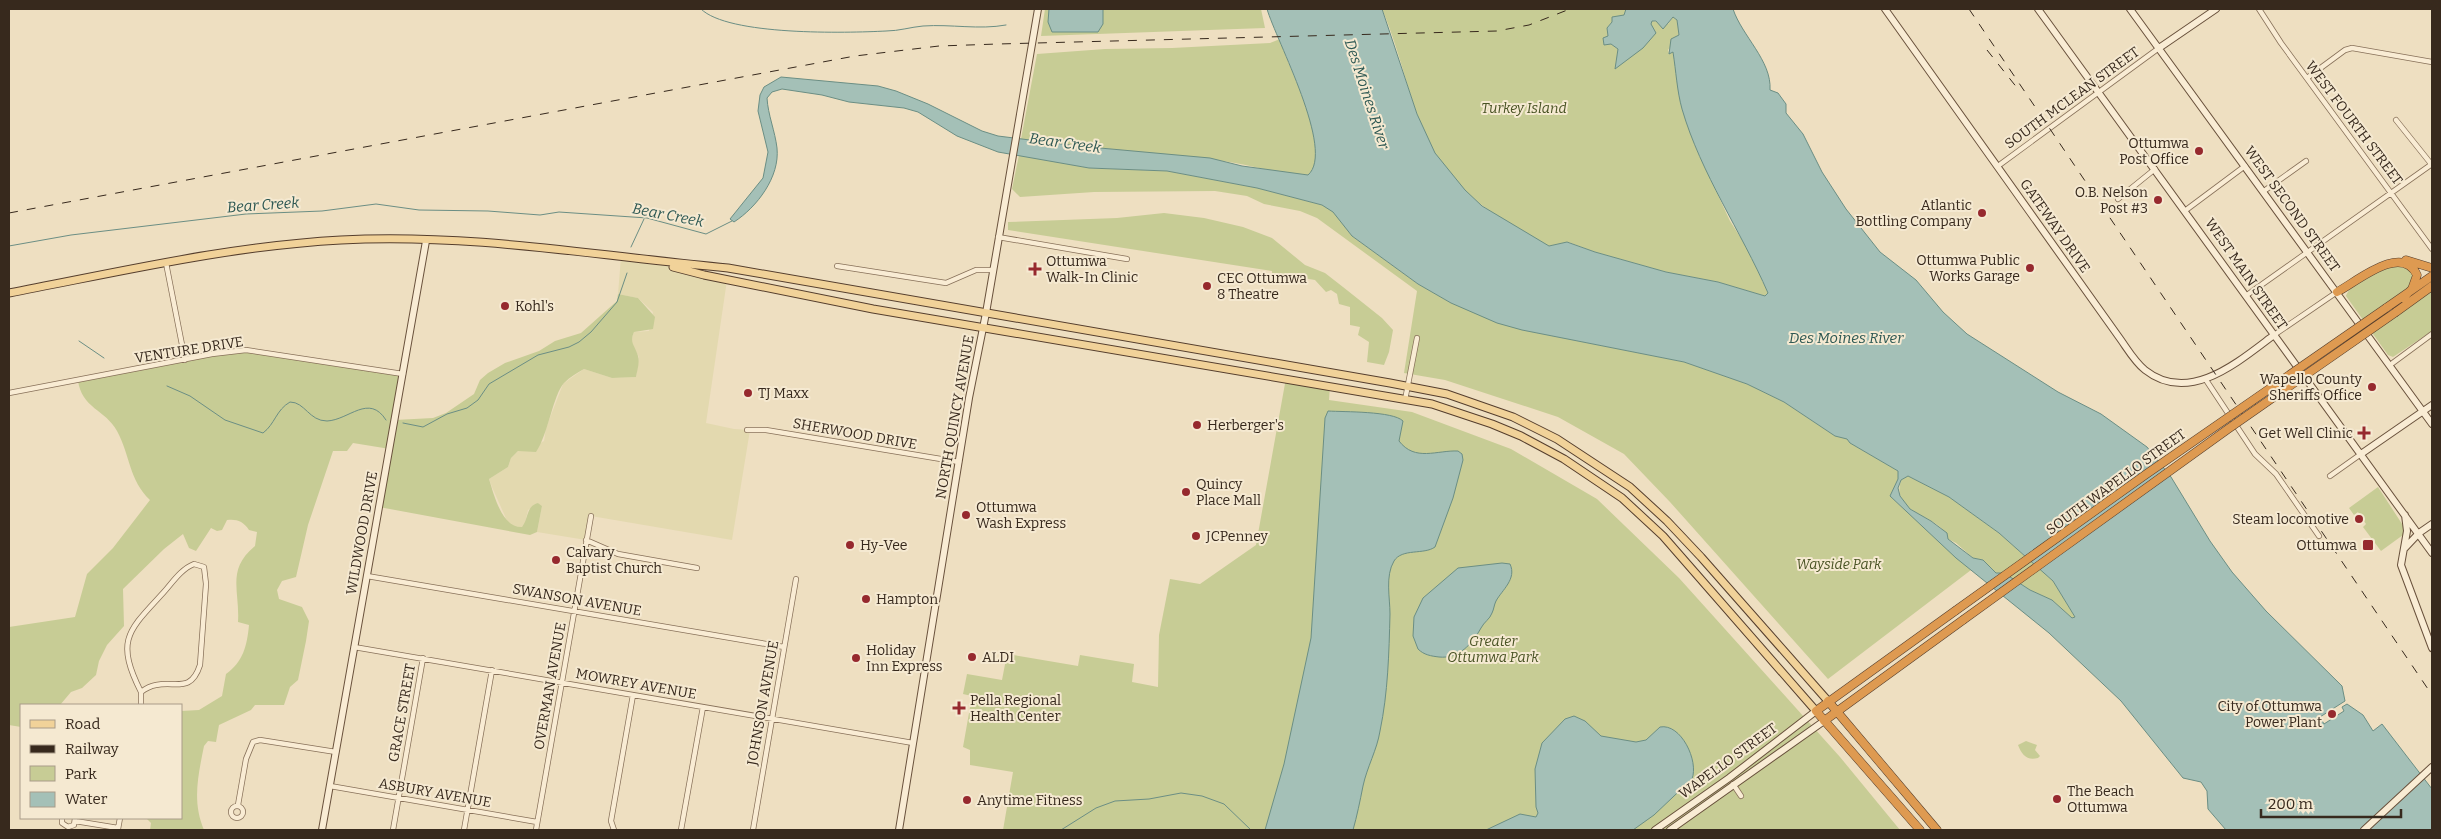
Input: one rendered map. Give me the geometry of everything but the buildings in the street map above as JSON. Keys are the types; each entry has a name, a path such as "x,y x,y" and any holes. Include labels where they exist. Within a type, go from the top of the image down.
{"highway":[{"path":"2337,292 2376,262 2387,259 2399,258 2432,268"},
{"path":"2337,292 2382,265 2401,263 2409,266 2417,275 2412,289 2402,298"},
{"name":"SOUTH WAPELLO STREET","path":"1816,712 1828,701 2152,469 2432,276"},
{"name":"SOUTH WAPELLO STREET","path":"1824,720 2228,428 2432,286"},
{"path":"1828,701 1937,830"},
{"path":"1816,712 1920,830"}],"main road":[{"name":"NORTH QUINCY AVENUE","path":"899,830 959,462 984,328 998,236 1038,9"},
{"name":"GATEWAY DRIVE","path":"1885,9 2140,365 2165,380 2184,384 2206,380 2274,335"},
{"name":"WEST SECOND STREET","path":"2130,9 2432,424"},
{"path":"2159,48 2216,9"},
{"name":"WEST MAIN STREET","path":"2041,10 2432,553"},
{"path":"9,292 265,246 341,240 426,241 551,248 656,262 728,268 1447,394 1513,417 1557,439 1630,487 1667,520 1828,701"},
{"name":"WILDWOOD DRIVE","path":"322,830 426,241"},
{"path":"656,262 727,280 873,309 1405,400 1460,413 1521,436 1572,464 1622,498 1663,536 1816,712"},
{"path":"2361,454 2432,405"},
{"path":"2405,514 2406,531 2401,560 2403,570 2432,646"},
{"path":"2403,552 2419,533 2432,524"},
{"name":"WAPELLO STREET","path":"1654,830 1729,778 1816,712"},
{"name":"WAPELLO STREET","path":"1670,830 1824,720"},
{"path":"2364,830 2432,767"}],"street":[{"name":"WEST FOURTH STREET","path":"2259,9 2432,249"},
{"name":"SOUTH MCLEAN STREET","path":"1998,166 2159,48"},
{"path":"2307,78 2345,50 2352,48 2432,62"},
{"path":"2247,295 2432,164 2396,120"},
{"path":"2264,191 2306,162"},
{"path":"2186,210 2245,166"},
{"path":"2118,199 2156,169"},
{"path":"998,236 1127,259"},
{"path":"166,264 185,360"},
{"path":"836,266 946,283 976,270 993,270"},
{"path":"2274,335 2337,292"},
{"path":"2253,407 2363,330"},
{"path":"2390,365 2432,334"},
{"path":"1405,400 1417,338"},
{"name":"VENTURE DRIVE","path":"9,393 246,350 403,374"},
{"path":"2206,380 2255,454 2276,474 2319,536"},
{"name":"SHERWOOD DRIVE","path":"747,430 766,430 959,462"},
{"path":"2330,476 2361,454"},
{"name":"OVERMAN AVENUE","path":"536,830 591,516"},
{"path":"586,540 618,554 697,568"},
{"path":"141,692 154,685 182,685 190,681 197,674 200,665 206,584 206,571 200,564 187,567 134,625 129,635 128,658 141,692 141,704"},
{"name":"SWANSON AVENUE","path":"366,576 784,647"},
{"name":"JOHNSON AVENUE","path":"752,830 796,579"},
{"name":"MOWREY AVENUE","path":"354,647 913,743"},
{"name":"GRACE STREET","path":"393,830 423,658"},
{"path":"464,830 492,670"},
{"path":"614,830 611,824 633,695"},
{"path":"680,830 703,707"},
{"path":"238,805 246,759 253,742 262,740 336,752"},
{"path":"1733,784 1741,796"},
{"name":"ASBURY AVENUE","path":"330,786 537,822"},
{"path":"62,819 62,823 68,827 74,825 75,819 118,829"}],"shaded area":[{"path":"621,257 656,262 727,280 706,423 734,429 750,430 732,540 591,516 586,540 537,532 542,506 538,503 528,510 522,527 515,527 508,523 492,487 489,479 508,467 511,458 518,451 527,450 544,441 546,428 563,384 584,369 612,378 636,377 639,357 631,343 632,337 634,332 649,331 653,312 638,298 618,294"}],"green space":[{"path":"1045,9 1261,9 1265,28 1041,36"},
{"name":"Turkey Island","path":"1382,9 1626,9 1624,15 1612,22 1607,28 1611,44 1618,49 1616,68 1627,59 1652,21 1668,24 1673,17 1677,20 1679,35 1668,50 1669,53 1673,52 1682,109 1695,146 1730,221 1746,246 1768,293 1765,296 1718,282 1666,272 1595,252 1568,242 1549,246 1501,219 1456,182 1434,153 1412,100"},
{"path":"1280,39 1313,129 1316,148 1315,164 1308,175 1212,160 1021,139 1037,54 1105,49 1270,43"},
{"name":"Wayside Park","path":"1019,155 1089,168 1167,171 1257,188 1322,205 1333,211 1352,236 1418,284 1451,303 1523,330 1684,362 1747,384 1784,402 1835,436 1848,439 1850,443 1898,471 1898,479 1890,496 1971,570 1828,679 1670,502 1624,454 1558,417 1445,380 1404,373 1417,291 1317,218 1300,211 1264,204 1247,196 1215,191 1094,192 1020,197 1012,189"},
{"path":"1164,213 1204,218 1243,227 1272,238 1305,265 1325,273 1382,318 1393,330 1389,352 1384,365 1367,362 1369,342 1358,335 1360,327 1350,325 1350,307 1339,304 1337,294 1331,290 1326,292 1315,280 1272,273 1272,271 1008,230 1008,222 1117,218"},
{"path":"2399,266 2411,270 2414,278 2409,288 2374,314 2383,325 2432,290 2432,331 2393,357 2388,355 2346,296 2348,291 2357,282 2369,274 2381,268"},
{"path":"618,294 638,298 655,317 653,329 634,332 632,342 639,358 636,377 612,378 584,369 571,377 560,389 544,436 536,452 518,451 511,458 508,467 489,479 500,509 509,522 515,526 522,527 531,507 538,503 542,506 537,532 530,535 379,507 390,449 353,443 347,451 333,451 308,525 296,577 282,581 277,590 279,599 302,607 309,621 298,680 290,687 284,705 255,705 251,710 219,725 216,742 208,741 204,746 198,778 197,799 200,820 204,830 150,830 151,823 147,819 182,819 182,711 199,710 222,696 226,674 240,659 245,647 249,625 238,622 236,581 240,564 255,546 257,532 249,530 240,521 227,520 222,530 217,531 211,528 196,551 189,548 183,534 164,549 123,589 124,626 107,645 99,661 96,675 82,688 71,692 61,704 20,704 20,727 9,725 9,627 75,617 87,574 113,548 150,500 134,476 117,431 107,418 84,397 78,380 212,354 246,350 403,374 395,420 433,418 446,413 474,394 480,380 488,373 505,363 539,351 555,341 581,333 617,301"},
{"name":"Greater Ottumwa Park","path":"1286,378 1330,386 1329,400 1412,412 1511,449 1597,499 1679,578 1840,757 1900,830 1003,830 1013,772 970,765 970,750 963,747 972,696 963,694 967,674 1002,680 1007,654 1078,666 1080,655 1134,664 1132,682 1158,687 1159,635 1170,579 1200,584 1256,545"},
{"path":"1908,476 1949,497 1999,533 2053,581 2075,617 2072,618 2052,600 2030,590 2004,573 1996,573 1983,560 1973,558 1956,543 1948,539 1944,531 1936,524 1909,508 1903,501 1900,492 1901,480"},
{"path":"2378,487 2404,527 2403,535 2381,551 2363,527 2366,524 2358,512 2354,515 2349,508"},
{"path":"2026,741 2037,745 2035,750 2040,756 2038,758 2028,758 2021,752 2018,745"}],"water":[{"path":"1049,9 1103,9 1103,24 1098,32 1052,32 1048,22"},
{"name":"Des Moines River","path":"1267,9 1382,9 1417,114 1435,153 1465,190 1482,206 1549,246 1567,242 1666,272 1718,282 1765,296 1768,293 1710,179 1682,109 1673,52 1669,54 1671,39 1679,35 1677,20 1673,17 1663,29 1656,21 1652,21 1651,24 1656,33 1643,48 1615,69 1618,49 1611,44 1604,45 1603,38 1608,36 1607,28 1612,22 1612,17 1624,15 1626,9 1733,9 1737,19 1762,59 1769,79 1770,90 1778,93 1786,104 1786,113 1803,134 1822,172 1846,209 1880,252 1916,280 1943,312 1967,334 2058,392 2101,414 2147,447 2171,477 2210,541 2232,572 2266,611 2342,686 2345,701 2320,717 2324,724 2344,711 2342,707 2347,704 2363,715 2373,731 2382,724 2432,789 2432,830 2226,830 2208,809 2207,791 2201,782 2183,778 2121,701 2049,633 1956,558 1890,496 1898,479 1898,471 1850,443 1847,439 1835,436 1784,402 1747,384 1684,362 1522,330 1497,323 1451,303 1418,284 1352,236 1333,212 1322,205 1257,188 1167,171 1089,168 998,152 957,136 918,112 904,108 849,102 822,95 782,89 772,92 767,98 777,148 775,170 771,180 759,200 743,216 734,222 730,219 763,178 768,152 758,111 760,95 764,87 781,77 878,86 928,104 982,131 998,136 1078,146 1210,158 1242,166 1308,175 1315,162 1315,143 1310,120","holes":["1908,476 1949,497 1999,533 2053,581 2075,617 2072,618 2052,600 2030,590 2004,573 1996,573 1983,560 1973,558 1948,539 1947,533 1910,509 1900,496 1898,488 1901,480"]},
{"path":"1328,411 1389,415 1398,418 1403,421 1399,441 1405,447 1412,451 1427,454 1458,451 1462,454 1463,460 1453,498 1435,547 1425,551 1402,554 1394,561 1391,567 1389,580 1388,673 1383,717 1379,738 1365,779 1353,830 1265,830 1284,764 1311,638 1325,418"},
{"path":"1502,563 1510,564 1512,575 1496,601 1491,615 1469,645 1459,653 1446,657 1428,655 1418,649 1413,636 1414,617 1423,598 1458,568"},
{"path":"1574,716 1585,721 1601,736 1636,742 1646,740 1660,727 1668,727 1681,737 1686,745 1693,763 1692,779 1654,815 1633,830 1486,830 1520,814 1536,817 1538,813 1536,807 1535,769 1542,743 1565,719"}],"waterway":[{"path":"701,9 715,18 736,24 789,31 868,32 923,26 986,27 1006,25"},
{"name":"Bear Creek","path":"9,246 71,235 246,214 322,211 376,204 419,210 488,211 540,215 559,212 647,218 706,234 732,221"},
{"path":"631,247 644,219"},
{"path":"403,423 423,427 447,414 467,408 478,400 489,384 538,355 569,347 579,342 591,332 617,302 627,273"},
{"path":"79,341 104,358"},
{"path":"167,386 190,396 225,420 263,433 285,405 290,402 300,405 311,415 321,420 335,420 366,408 379,412 386,420"},
{"path":"1061,830 1096,808 1115,801 1149,799 1181,793 1202,796 1224,804 1251,830"}],"railway":[{"path":"9,213 855,56 939,46 1497,31 1529,25 1570,9"},
{"path":"1969,9 2432,695"},
{"path":"1987,50 2018,89"}],"place":[{"name":"Ottumwa Post Office","path":"2199,151"},
{"name":"O.B. Nelson Post #3","path":"2158,200"},
{"name":"Atlantic Bottling Company","path":"1982,213"},
{"name":"Ottumwa Public Works Garage","path":"2030,268"},
{"name":"Ottumwa Walk-In Clinic","path":"1035,269"},
{"name":"CEC Ottumwa 8 Theatre","path":"1207,286"},
{"name":"Kohl's","path":"505,306"},
{"name":"Wapello County Sheriffs Office","path":"2372,387"},
{"name":"TJ Maxx","path":"748,393"},
{"name":"Herberger's","path":"1197,425"},
{"name":"Get Well Clinic","path":"2364,433"},
{"name":"Quincy Place Mall","path":"1186,492"},
{"name":"Ottumwa Wash Express","path":"966,515"},
{"name":"Steam locomotive","path":"2359,519"},
{"name":"JCPenney","path":"1196,536"},
{"name":"Hy-Vee","path":"850,545"},
{"name":"Ottumwa","path":"2368,545"},
{"name":"Calvary Baptist Church","path":"556,560"},
{"name":"Hampton","path":"866,599"},
{"name":"ALDI","path":"972,657"},
{"name":"Holiday Inn Express","path":"856,658"},
{"name":"Pella Regional Health Center","path":"959,708"},
{"name":"City of Ottumwa Power Plant","path":"2332,714"},
{"name":"The Beach Ottumwa","path":"2057,799"},
{"name":"Anytime Fitness","path":"967,800"}]}
